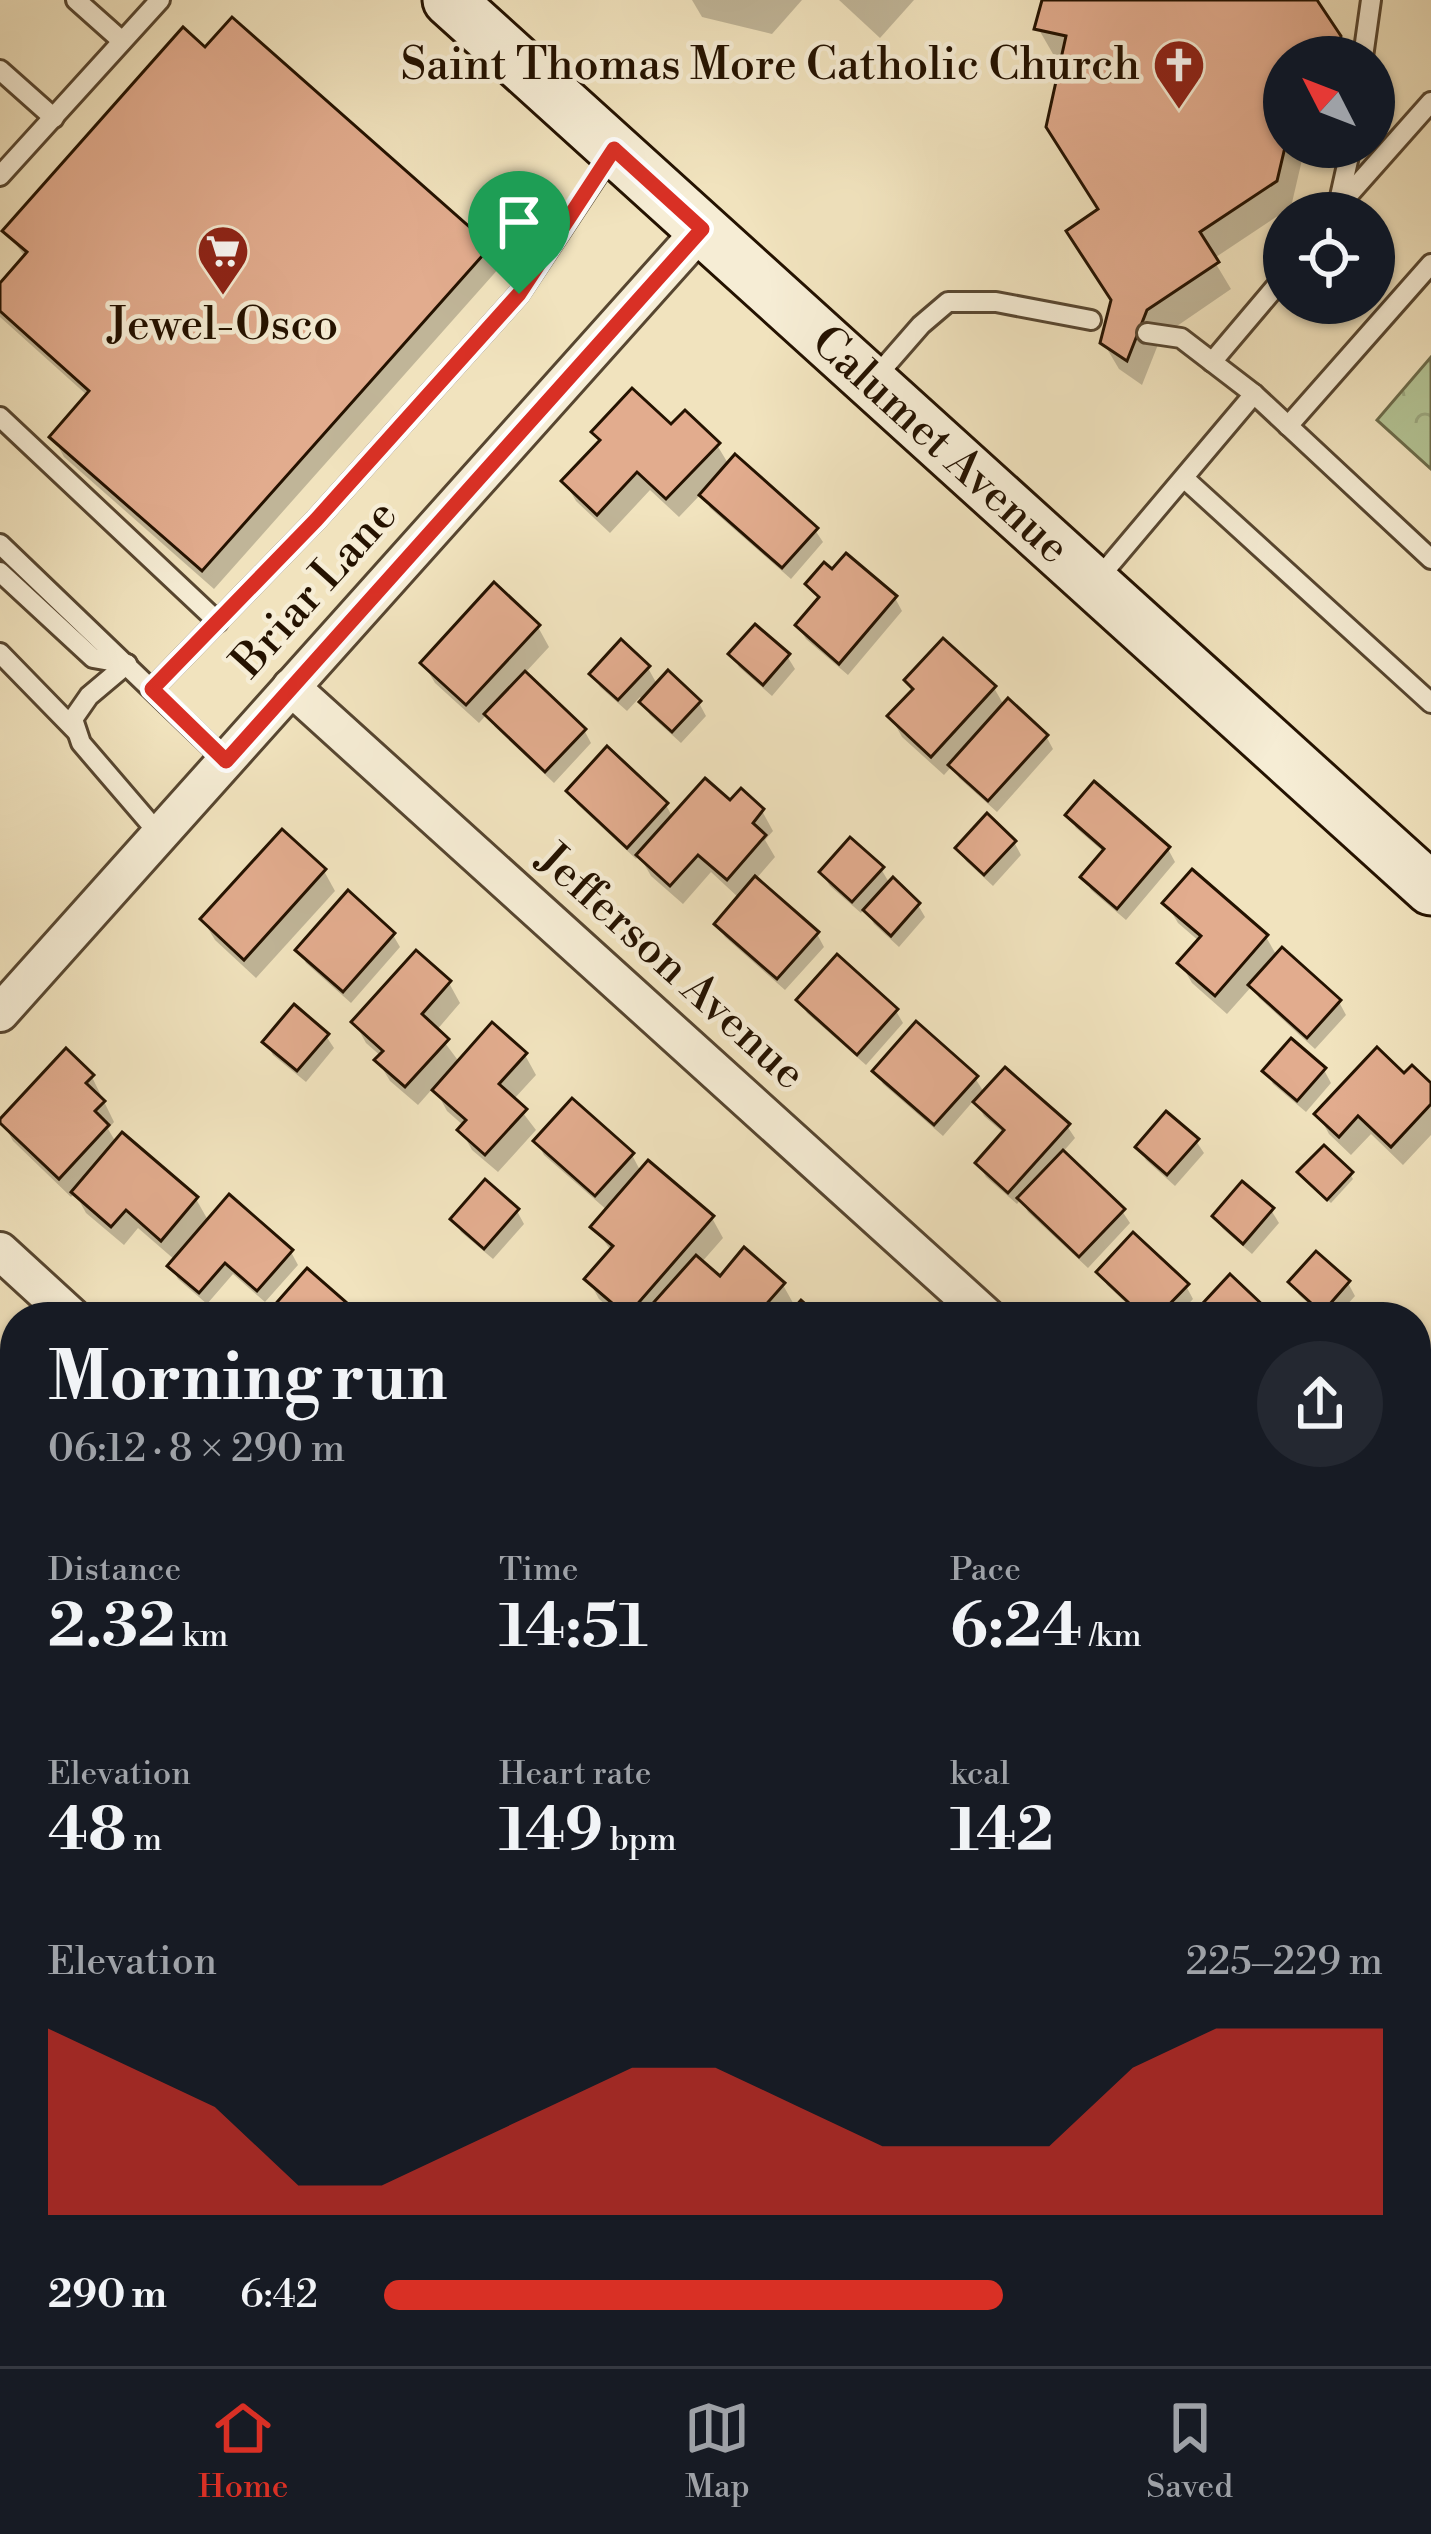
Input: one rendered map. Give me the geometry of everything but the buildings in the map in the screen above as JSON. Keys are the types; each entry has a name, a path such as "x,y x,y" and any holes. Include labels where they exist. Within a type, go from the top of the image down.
{"main road":[{"name":"Calumet Avenue","path":"449,0 1431,890"}],"street":[{"name":"Briar Lane","path":"0,1013 702,229"},
{"name":"Jefferson Avenue","path":"291,687 970,1302"},
{"path":"0,1251 56,1302"}],"lane":[{"path":"76,0 122,41"},
{"path":"0,176 160,0"},
{"path":"1366,36 1371,0"},
{"path":"0,70 53,118"},
{"path":"1352,192 1431,102"},
{"path":"152,689 316,520 519,294 614,149"},
{"path":"1288,426 1431,264"},
{"path":"871,382 948,302 996,302 1091,320"},
{"path":"1212,362 1263,302"},
{"path":"1147,333 1181,338 1254,394 1431,559"},
{"path":"1094,584 1254,394"},
{"path":"0,417 218,622"},
{"path":"1185,479 1431,703"},
{"path":"0,526 6,548 226,761"},
{"path":"0,572 93,658 127,664"},
{"path":"0,653 75,726 81,743 160,835"},
{"path":"75,726 88,696 127,664"}],"green space":[{"path":"1431,357 1431,469 1377,420"}],"place":[{"name":"Saint Thomas More Catholic Church","path":"1179,111"},
{"name":"Jewel-Osco","path":"223,297"}],"route":[{"path":"614,149 702,229 226,761 152,689 316,520 519,294 614,149"}]}
